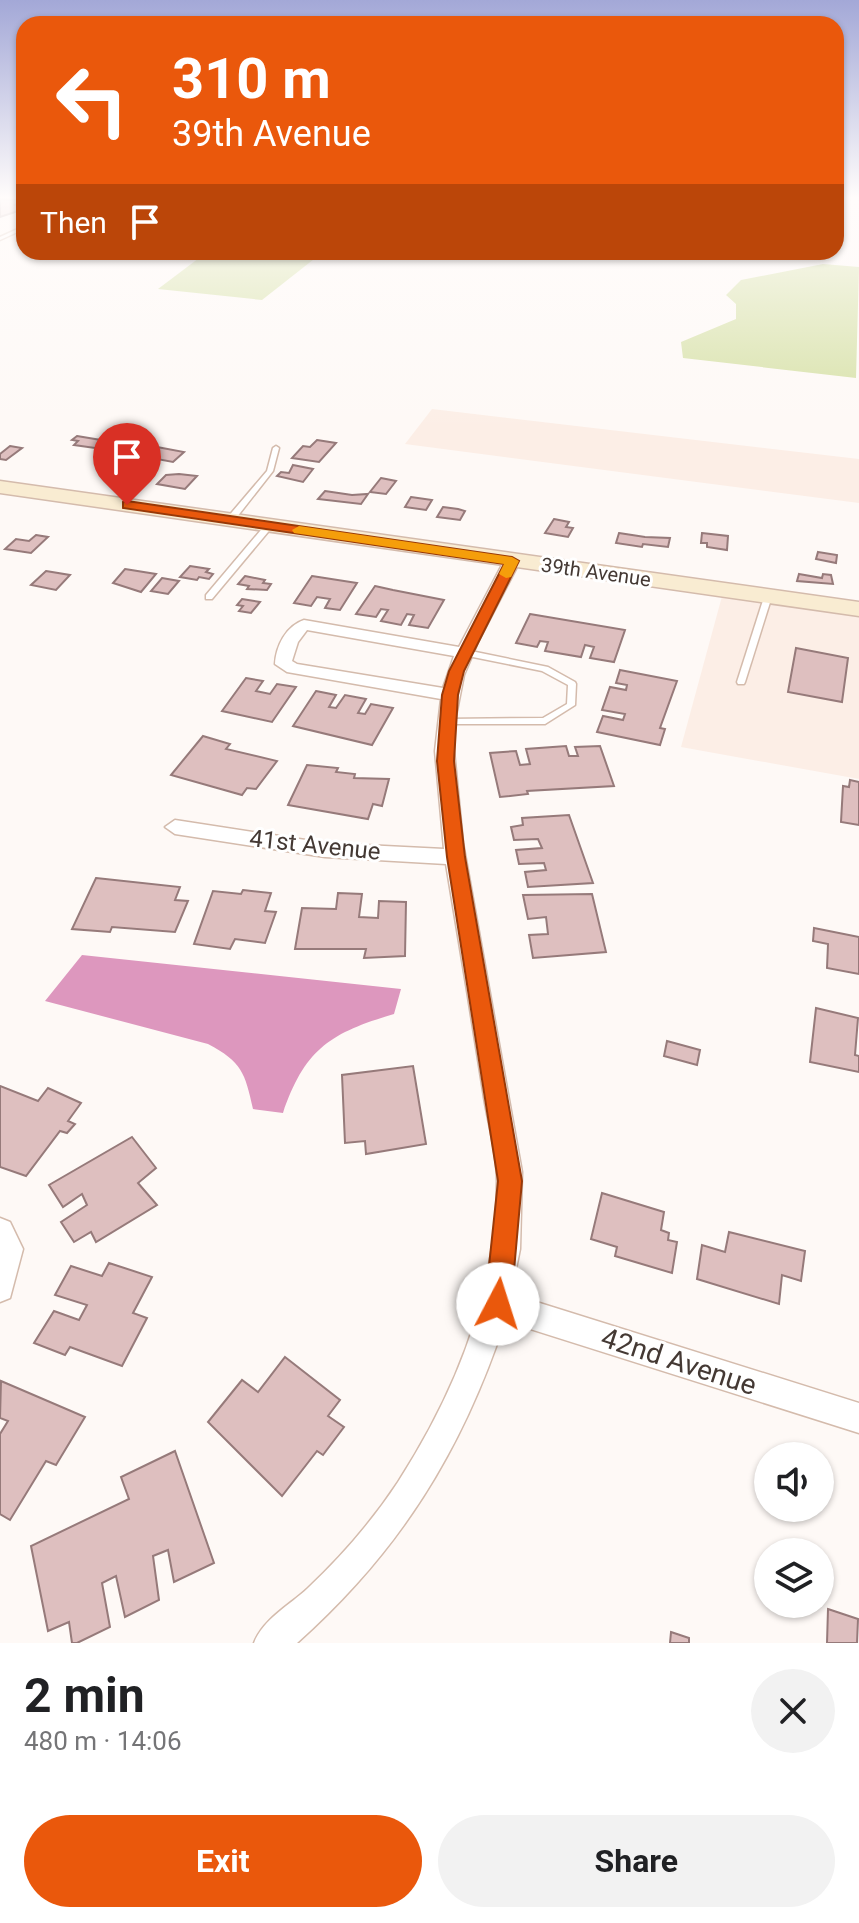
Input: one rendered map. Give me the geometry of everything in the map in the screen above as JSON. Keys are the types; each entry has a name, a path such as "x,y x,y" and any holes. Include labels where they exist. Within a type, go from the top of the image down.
{"main road":[{"name":"39th Avenue","path":"0,487 859,609"}],"street":[{"path":"271,1643 299,1620 358,1559 410,1495 439,1447 471,1377 498,1304 510,1181 456,857 445,761 450,695 466,653 512,561"},
{"path":"450,695 293,668 284,664 283,657 297,629 304,625 466,653"},
{"name":"41st Avenue","path":"175,827 325,850 456,857"},
{"path":"0,1231 9,1249 0,1288"},
{"name":"42nd Avenue","path":"498,1304 859,1418"}],"lane":[{"path":"230,520 270,471 276,448"},
{"path":"209,597 269,526"},
{"path":"741,682 768,596"},
{"path":"448,722 545,721 571,705 572,684 545,669 466,653"}],"shaded area":[{"path":"432,409 859,459 859,503 405,444"},
{"path":"724,589 859,609 859,779 681,747"},
{"path":"82,955 401,989 394,1014 353,1028 323,1047 311,1059 291,1091 283,1113 253,1109 240,1070 228,1057 208,1044 45,1001"}],"green space":[{"path":"176,276 293,276 262,300 158,289"},
{"path":"763,276 859,276 856,378 683,358 681,342 736,319 736,304 726,295 741,280"}],"building":[{"path":"77,436 108,444 102,449 74,445 78,441 72,440"},
{"path":"317,440 336,443 319,462 292,458 303,446 310,447"},
{"path":"10,446 22,448 6,460 0,459 0,454"},
{"path":"157,447 184,452 173,462 146,457"},
{"path":"293,465 313,469 303,482 277,476 281,472 289,473"},
{"path":"166,475 197,476 185,489 157,484"},
{"path":"381,478 396,481 386,494 370,492"},
{"path":"325,491 368,494 361,504 318,499"},
{"path":"411,497 432,500 426,510 405,507"},
{"path":"443,507 465,511 460,520 437,517"},
{"path":"554,519 569,522 566,527 573,528 568,537 545,533"},
{"path":"619,533 670,538 668,547 643,544 642,547 616,543"},
{"path":"702,533 728,536 727,550 701,543"},
{"path":"36,535 48,537 31,553 5,549 16,539 29,541"},
{"path":"818,552 837,555 836,563 816,559"},
{"path":"190,566 209,569 206,572 213,574 209,579 180,577"},
{"path":"125,569 156,574 141,592 113,583"},
{"path":"46,571 70,575 56,590 31,585"},
{"path":"799,574 822,578 823,574 831,575 833,584 797,581"},
{"path":"245,576 271,584 267,590 247,589 249,586 238,584"},
{"path":"312,576 357,583 340,610 325,608 330,599 317,597 311,606 294,603"},
{"path":"162,578 179,581 168,594 151,591"},
{"path":"375,586 444,600 428,628 409,625 414,615 407,614 401,625 381,621 388,610 381,609 376,617 356,614"},
{"path":"242,599 260,602 251,613 239,611 243,606 237,605"},
{"path":"530,614 625,630 614,662 590,658 594,647 585,645 581,657 545,651 548,642 540,641 537,647 516,643"},
{"path":"796,648 848,658 842,702 788,692"},
{"path":"620,670 677,681 660,728 665,729 660,745 597,732 603,716 623,720 625,714 602,710 610,687 626,690 627,685 616,683"},
{"path":"246,678 263,681 256,691 270,694 277,684 296,687 272,722 222,711"},
{"path":"316,691 336,695 329,707 336,708 345,695 366,699 358,713 365,714 371,704 393,708 372,745 293,726"},
{"path":"203,736 230,744 226,749 277,761 256,789 247,788 242,795 171,775"},
{"path":"566,746 569,756 578,756 575,747 600,746 614,786 527,791 528,794 500,797 490,753 516,751 520,765 530,764 526,749"},
{"path":"307,765 338,768 336,772 355,774 354,778 389,779 382,806 373,804 368,819 288,805"},
{"path":"850,780 859,782 859,825 841,822 843,786 849,787"},
{"path":"569,815 593,883 528,887 525,872 546,870 544,863 519,864 516,850 542,848 538,839 514,840 511,827 523,825 522,818"},
{"path":"96,878 180,887 175,900 188,901 175,932 112,927 110,932 72,929"},
{"path":"243,890 271,893 265,911 276,912 265,943 235,939 230,949 194,944 213,891 241,894"},
{"path":"338,893 362,894 359,917 378,918 379,901 406,902 405,956 364,958 366,949 295,949 302,908 336,909"},
{"path":"592,894 606,952 533,958 529,935 548,934 546,917 528,919 523,895"},
{"path":"814,928 859,937 859,974 827,968 828,944 813,941"},
{"path":"816,1008 858,1018 855,1055 859,1056 859,1072 810,1062"},
{"path":"667,1041 700,1050 697,1065 664,1056"},
{"path":"413,1066 426,1144 366,1154 365,1141 345,1143 342,1075"},
{"path":"0,1086 38,1101 48,1088 81,1103 68,1121 75,1124 67,1133 60,1131 26,1176 0,1167"},
{"path":"132,1137 156,1168 138,1183 157,1205 96,1242 91,1232 74,1242 61,1222 87,1205 82,1194 63,1207 49,1185"},
{"path":"602,1193 664,1212 661,1230 669,1233 668,1240 677,1242 672,1273 615,1256 617,1247 591,1239"},
{"path":"729,1232 805,1251 801,1281 782,1275 779,1304 697,1279 702,1245 725,1252"},
{"path":"109,1263 152,1277 133,1313 147,1318 122,1366 70,1347 65,1355 34,1343 54,1311 79,1320 87,1305 55,1295 71,1266 102,1276"},
{"path":"285,1357 340,1400 328,1416 344,1427 323,1455 317,1451 282,1496 208,1422 242,1380 258,1392"},
{"path":"1,1381 85,1417 56,1465 46,1461 10,1520 0,1514 0,1434 8,1421 0,1418"},
{"path":"175,1451 214,1563 174,1582 168,1550 153,1556 159,1600 125,1617 116,1576 102,1583 110,1627 77,1643 72,1643 69,1622 48,1631 31,1546 129,1499 121,1477"},
{"path":"834,1611 858,1619 857,1643 827,1643 828,1618 834,1618"},
{"path":"671,1632 689,1638 689,1643 670,1643"}],"slow traffic":[{"path":"299,530 512,561 506,574"}],"route":[{"path":"127,505 512,561 457,671 450,695 445,761 456,857 510,1181 498,1304"}]}
